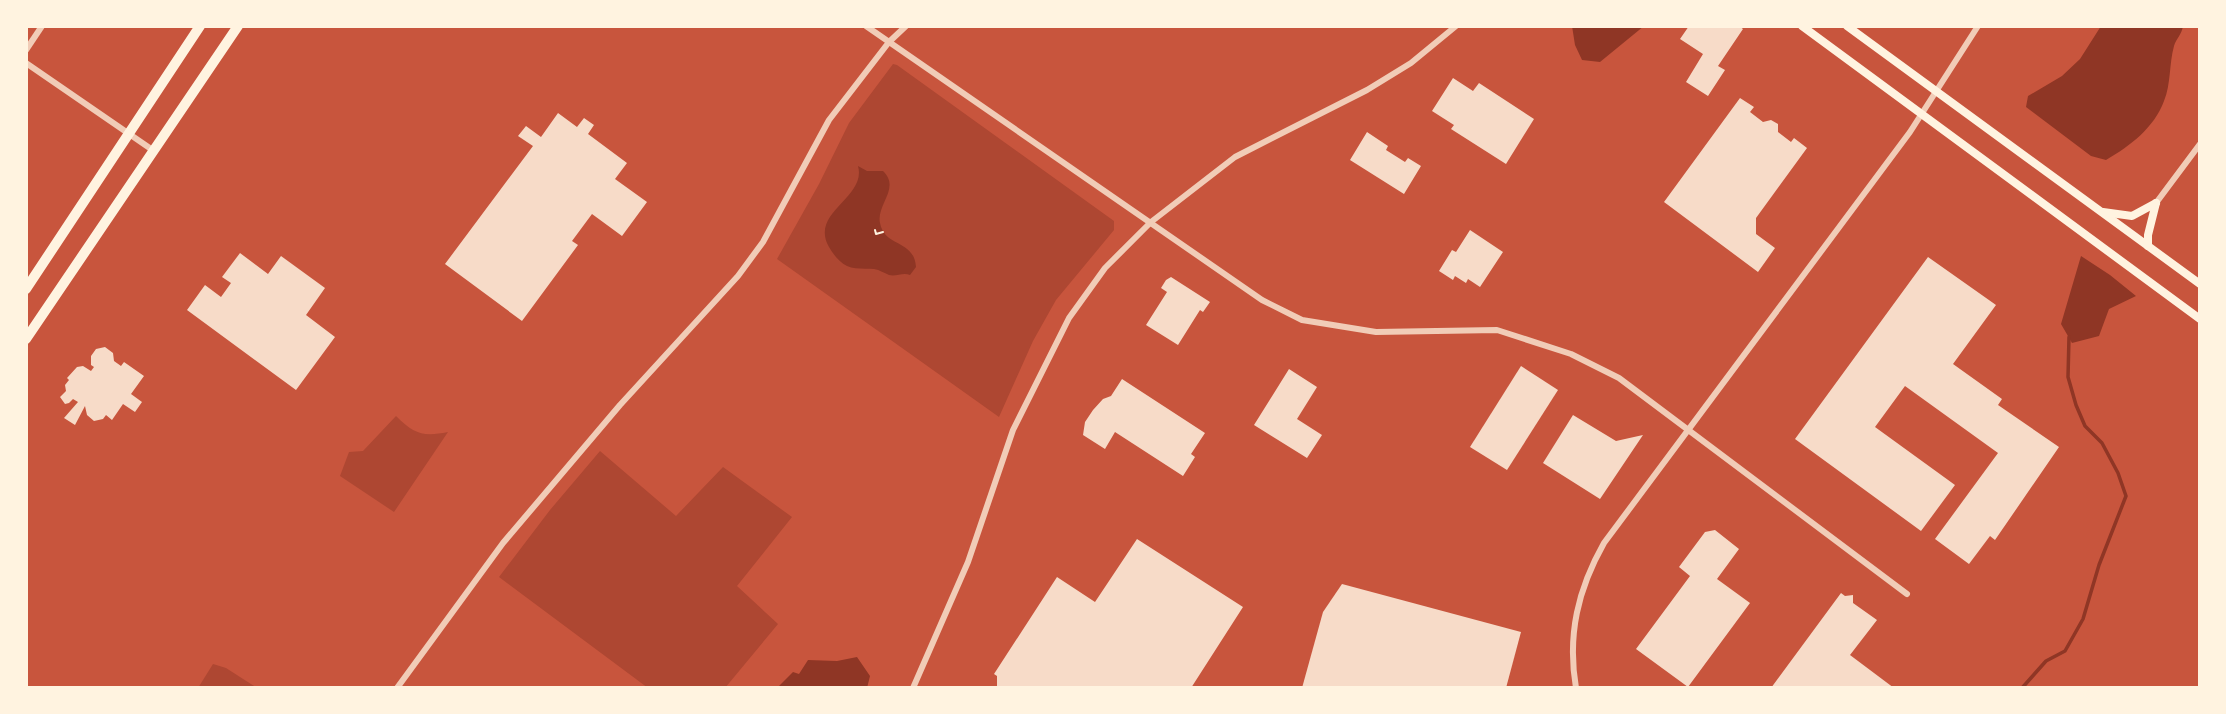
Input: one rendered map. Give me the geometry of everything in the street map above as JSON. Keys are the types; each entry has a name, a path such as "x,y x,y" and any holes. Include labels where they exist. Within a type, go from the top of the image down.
{"main road":[{"path":"26,289 200,26"},
{"path":"26,339 238,26"},
{"path":"1802,26 2200,319"},
{"path":"1847,26 2200,284"},
{"path":"2101,212 2132,216 2156,203"},
{"path":"2148,246 2156,203"}],"street":[{"path":"26,50 42,26"},
{"path":"866,26 1262,300 1302,320 1376,332 1497,330 1571,354 1619,378 1907,594"},
{"path":"397,688 503,542 620,405 738,276 762,242 829,120 889,42 906,26"},
{"path":"913,688 968,562 1013,430 1069,318 1105,268 1151,222 1235,156 1367,90 1411,63 1456,26"},
{"path":"1576,688 1573,640 1577,610 1588,571 1604,543 1920,115 1978,26"},
{"path":"26,63 154,151"},
{"path":"2156,203 2200,144"}],"path":[{"path":"875,230 876,234 883,232"}],"shaded area":[{"path":"1572,26 1644,26 1600,62 1582,60 1575,45"},
{"path":"2101,26 2183,26 2174,46 2168,88 2160,111 2148,128 2124,149 2106,160 2091,156 2026,107 2028,96 2062,76 2080,59"},
{"path":"893,64 1114,221 1114,230 1056,300 1033,341 999,417 777,259 849,123"},
{"path":"858,166 867,171 883,171 888,177 889,190 881,210 880,223 887,236 905,247 914,258 916,267 910,275 892,275 874,269 850,267 839,260 829,247 825,235 826,224 854,187 859,177"},
{"path":"2081,256 2136,296 2109,309 2099,336 2072,343 2061,324"},
{"path":"396,416 419,433 448,432 394,512 340,476 349,452 363,451"},
{"path":"600,451 676,516 723,467 792,517 737,586 778,624 725,688 648,688 499,577 550,510"},
{"path":"857,657 870,676 867,688 777,688 793,672 799,674 808,660 837,661"},
{"path":"213,664 226,668 257,688 198,688"}],"building":[{"path":"1689,26 1739,26 1743,29 1718,66 1725,70 1708,96 1686,82 1703,54 1680,39"},
{"path":"1453,78 1473,91 1479,83 1534,119 1506,164 1451,129 1454,125 1432,111"},
{"path":"1740,98 1754,107 1750,112 1763,122 1771,120 1778,124 1778,132 1791,142 1794,138 1807,148 1756,218 1756,234 1775,248 1758,272 1664,202"},
{"path":"558,113 577,127 584,118 594,125 588,134 627,163 615,179 647,202 622,236 592,214 572,241 578,245 522,321 445,264 533,146 518,136 526,126 541,137"},
{"path":"1367,132 1388,146 1386,150 1405,162 1408,158 1421,166 1404,194 1350,160"},
{"path":"1470,230 1503,252 1480,287 1468,279 1466,283 1455,276 1453,280 1439,271 1452,250 1456,252"},
{"path":"240,253 268,274 281,256 325,288 306,315 335,337 296,390 187,310 205,285 221,297 231,283 222,277"},
{"path":"1928,257 1996,305 1953,364 2002,399 1998,405 2059,447 1995,540 1990,536 1969,564 1935,539 1998,453 1905,386 1875,427 1955,485 1921,531 1795,439"},
{"path":"1171,277 1210,302 1203,312 1200,310 1178,345 1146,325 1167,292 1161,288"},
{"path":"105,347 113,353 114,361 121,366 124,362 144,376 131,394 142,402 135,412 123,404 112,420 106,415 103,419 94,421 87,415 85,406 75,425 64,418 78,402 73,399 65,404 60,397 66,391 65,385 69,380 67,378 77,367 83,366 91,371 94,367 91,365 91,356 96,349"},
{"path":"1521,366 1558,390 1507,470 1470,447"},
{"path":"1289,369 1317,387 1297,419 1322,435 1307,458 1254,425"},
{"path":"1122,379 1205,433 1191,454 1195,457 1183,476 1115,432 1105,449 1083,435 1085,422 1093,410 1103,399 1111,396"},
{"path":"1573,415 1616,441 1643,435 1600,499 1543,463"},
{"path":"1715,530 1739,549 1717,579 1750,603 1688,687 1636,649 1690,576 1679,567 1705,532"},
{"path":"1137,539 1243,607 1191,688 997,688 997,676 994,674 1057,577 1095,602"},
{"path":"1342,584 1521,632 1506,688 1302,688 1323,612"},
{"path":"1841,593 1845,596 1853,595 1853,603 1877,620 1850,655 1894,688 1771,688"}],"waterway":[{"path":"2022,688 2046,661 2065,651 2083,619 2099,565 2126,496 2118,473 2102,443 2085,426 2076,405 2068,377 2069,337"}]}
